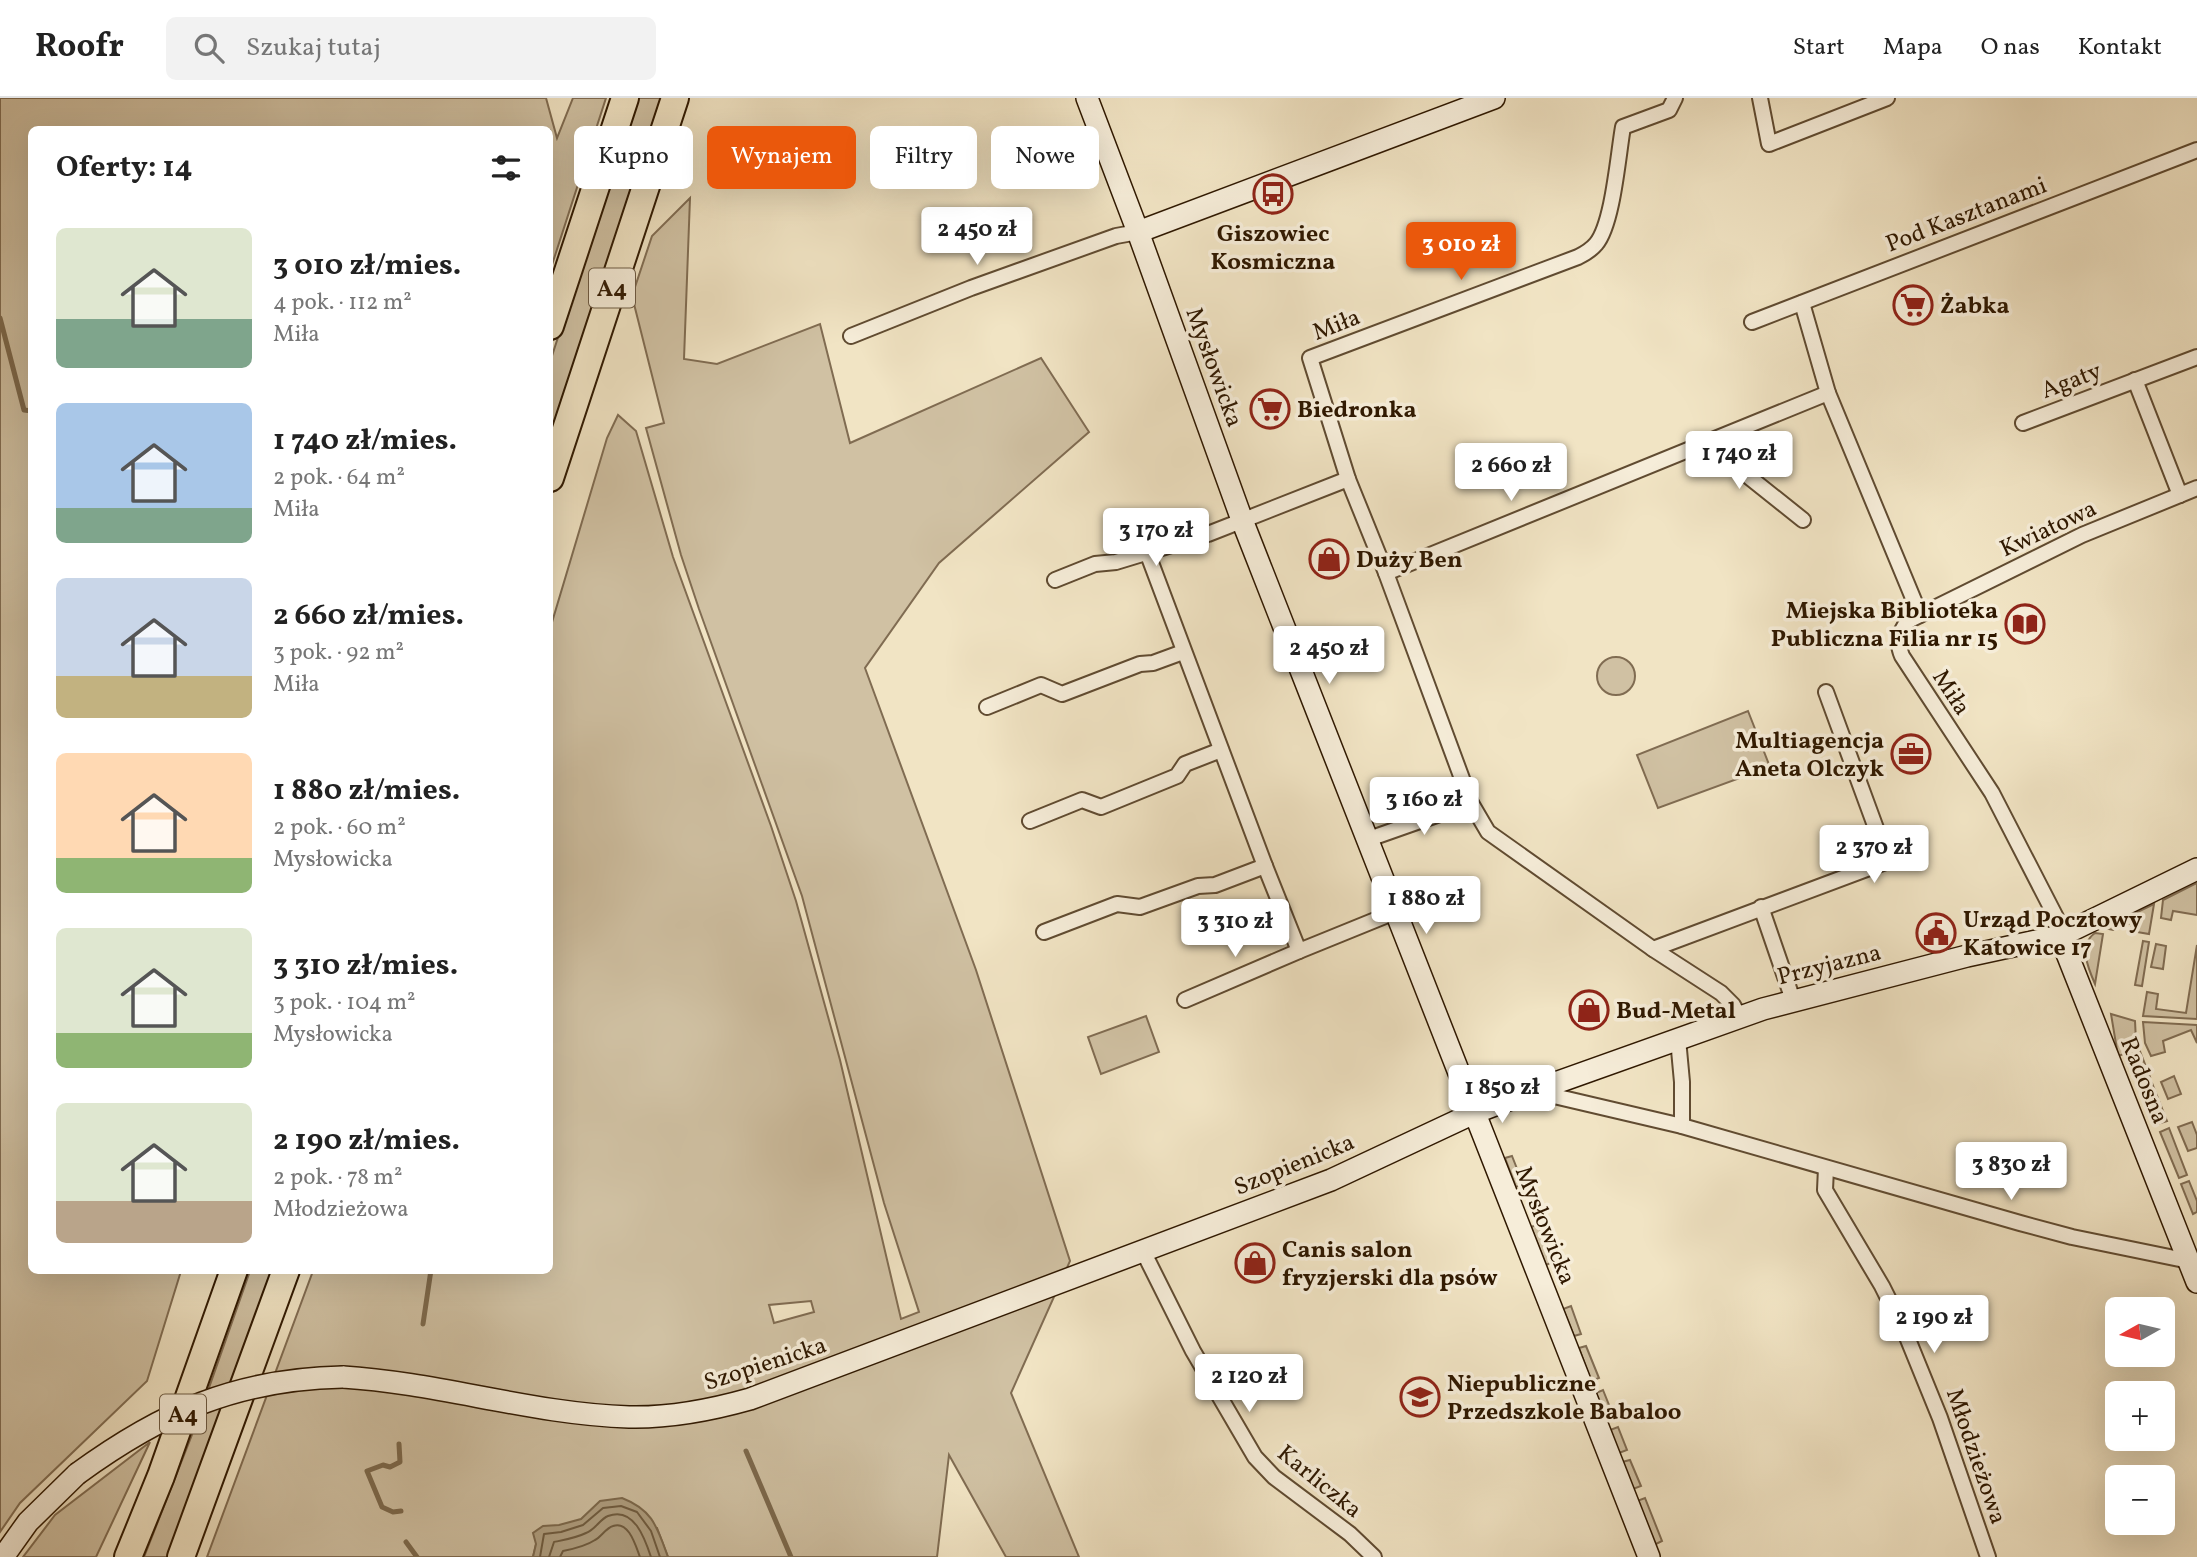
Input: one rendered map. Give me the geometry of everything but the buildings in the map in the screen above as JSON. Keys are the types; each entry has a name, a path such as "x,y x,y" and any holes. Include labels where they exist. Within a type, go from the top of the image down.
{"highway":[{"name":"A4","path":"553,317 625,98"},
{"name":"A4","path":"553,469 675,98"},
{"name":"A4","path":"128,1557 161,1476 233,1274"},
{"name":"A4","path":"181,1557 285,1274"}],"street":[{"name":"Mysłowicka","path":"1087,98 1242,520 1648,1557"},
{"path":"851,335 971,288 1116,236 1138,232 1494,98"},
{"name":"Miła","path":"1675,98 1669,110 1623,127 1607,222 1596,244 1588,251 1310,358 1348,479 1386,573 1471,803 1488,832 1653,949 1721,993 1733,1004 1740,1016"},
{"path":"1760,98 1769,144 1886,98"},
{"name":"Pod Kasztanami","path":"1752,322 2197,149"},
{"path":"1802,303 1828,393 1920,615"},
{"name":"Agaty","path":"2023,423 2197,357"},
{"name":"Agaty","path":"2134,380 2180,495"},
{"path":"1386,573 1828,393"},
{"path":"1724,437 1724,457 1802,520"},
{"path":"1055,580 1095,564 1116,562 1208,534 1348,479"},
{"name":"Kwiatowa","path":"1920,615 2082,535 2197,488"},
{"path":"1147,552 1299,951"},
{"name":"Miła","path":"1920,615 1908,621 1901,629 1898,646 1902,656 1992,793 2060,925 2060,936"},
{"path":"987,707 1041,685 1062,694 1140,664 1153,663 1184,652"},
{"path":"1653,949 1888,861 1826,692"},
{"path":"1030,821 1082,800 1101,807 1177,776 1185,764 1221,750"},
{"path":"1366,840 1471,803"},
{"path":"1044,932 1117,904 1140,906 1198,886 1216,886 1265,866"},
{"name":"Przyjazna","path":"1474,1113 1740,1016 1967,956 2060,936 2197,869"},
{"path":"1761,908 1793,1000"},
{"path":"1185,1000 1395,912"},
{"name":"Radosna","path":"2060,936 2193,1261 2197,1282"},
{"path":"1678,1038 1682,1126"},
{"path":"1546,1086 1554,1096 1682,1126 2072,1237 2193,1261"},
{"name":"Szopienicka","path":"3,1557 28,1522 77,1474 144,1429 207,1400 259,1385 295,1379 343,1377 401,1382 594,1415 660,1416 717,1409 904,1342 1331,1180 1474,1113"},
{"name":"Młodzieżowa","path":"1826,1168 1825,1190 1893,1307 1924,1377 1988,1557"},
{"name":"Karliczka","path":"1143,1251 1194,1351 1255,1457 1274,1477 1350,1534 1374,1557"}],"shaded area":[{"path":"0,98 546,98 557,138 573,98 606,98 597,126 574,126 574,189 577,189 553,262 553,126 28,126 28,1274 180,1274 147,1381 20,1503 0,1532"},
{"path":"636,98 664,98 655,126 627,126"},
{"path":"606,189 634,189 553,435 553,353"},
{"path":"690,198 684,359 717,364 820,324 850,443 1041,358 1089,432 939,563 865,668 976,970 1070,1261 1011,1393 1079,1557 1006,1557 949,1455 937,1557 668,1557 657,1528 578,1527 536,1544 533,1557 207,1557 312,1274 553,1274 553,619 607,438 618,415 636,431 673,557 796,901 840,1060 901,1319 919,1312 884,1203 802,896 681,555 646,428 664,423 632,296 652,236","holes":["811,1301 814,1312 774,1323 769,1305"]},
{"path":"1616,657 1629,663 1635,676 1629,689 1616,695 1603,689 1597,676 1603,663"},
{"path":"1748,711 1770,767 1658,808 1637,755"},
{"path":"2197,883 2197,915 2173,911 2171,920 2161,918 2163,900"},
{"path":"2154,904 2149,934 2131,931 2131,924 2121,925 2113,930 2104,928"},
{"path":"2095,933 2103,934 2095,984 2087,964 2086,950"},
{"path":"2143,941 2149,942 2142,986 2135,985"},
{"path":"2156,944 2166,946 2163,969 2151,967"},
{"path":"2197,945 2197,1019 2143,1016 2147,992 2158,994 2156,1009 2186,1013"},
{"path":"2111,1014 2135,1021 2136,1041 2150,1077 2140,1080 2130,1052 2118,1056"},
{"path":"1146,1016 1159,1052 1101,1074 1088,1037"},
{"path":"2143,1022 2197,1025 2197,1043 2191,1030 2163,1041 2165,1052 2151,1056 2145,1043"},
{"path":"2174,1076 2181,1094 2168,1099 2161,1082"},
{"path":"2152,1083 2167,1121 2157,1124 2142,1087"},
{"path":"2192,1122 2197,1135 2197,1148 2188,1151 2178,1127"},
{"path":"2169,1128 2187,1175 2179,1178 2160,1132"},
{"path":"1512,1156 1523,1184 1516,1187 1505,1158"},
{"path":"2189,1181 2197,1201 2197,1212 2193,1214 2181,1184"},
{"path":"1538,1224 1553,1262 1546,1265 1531,1227"},
{"path":"249,1274 276,1274 171,1557 144,1557 197,1422"},
{"path":"1571,1306 1581,1334 1574,1336 1563,1309"},
{"path":"1586,1346 1599,1378 1591,1381 1579,1348"},
{"path":"1603,1390 1613,1415 1605,1418 1596,1393"},
{"path":"1618,1427 1627,1450 1619,1453 1610,1430"},
{"path":"150,1442 96,1557 23,1557 55,1515"},
{"path":"1630,1460 1641,1486 1633,1489 1622,1462"},
{"path":"1645,1498 1662,1541 1654,1545 1637,1501"}],"water":[{"path":"622,1498 647,1514 657,1528 668,1557 533,1557 536,1544 533,1533 543,1526 581,1519 600,1501"}],"waterway":[{"path":"0,318 24,410 28,410"},
{"path":"423,1324 430,1274"},
{"path":"399,1444 400,1462 390,1467 383,1465 367,1471 382,1507 393,1512 401,1511"},
{"path":"746,1451 791,1557"},
{"path":"406,1542 417,1557"}],"place":[{"name":"Giszowiec Kosmiczna","path":"1273,194"},
{"name":"Żabka","path":"1913,305"},
{"name":"Biedronka","path":"1270,409"},
{"name":"Duży Ben","path":"1329,559"},
{"name":"Miejska Biblioteka Publiczna Filia nr 15","path":"2025,624"},
{"name":"Multiagencja Aneta Olczyk","path":"1911,754"},
{"name":"Urząd Pocztowy Katowice 17","path":"1936,933"},
{"name":"Bud-Metal","path":"1589,1010"},
{"name":"Canis salon fryzjerski dla psów","path":"1255,1263"},
{"name":"Niepubliczne Przedszkole Babaloo","path":"1420,1397"}]}
